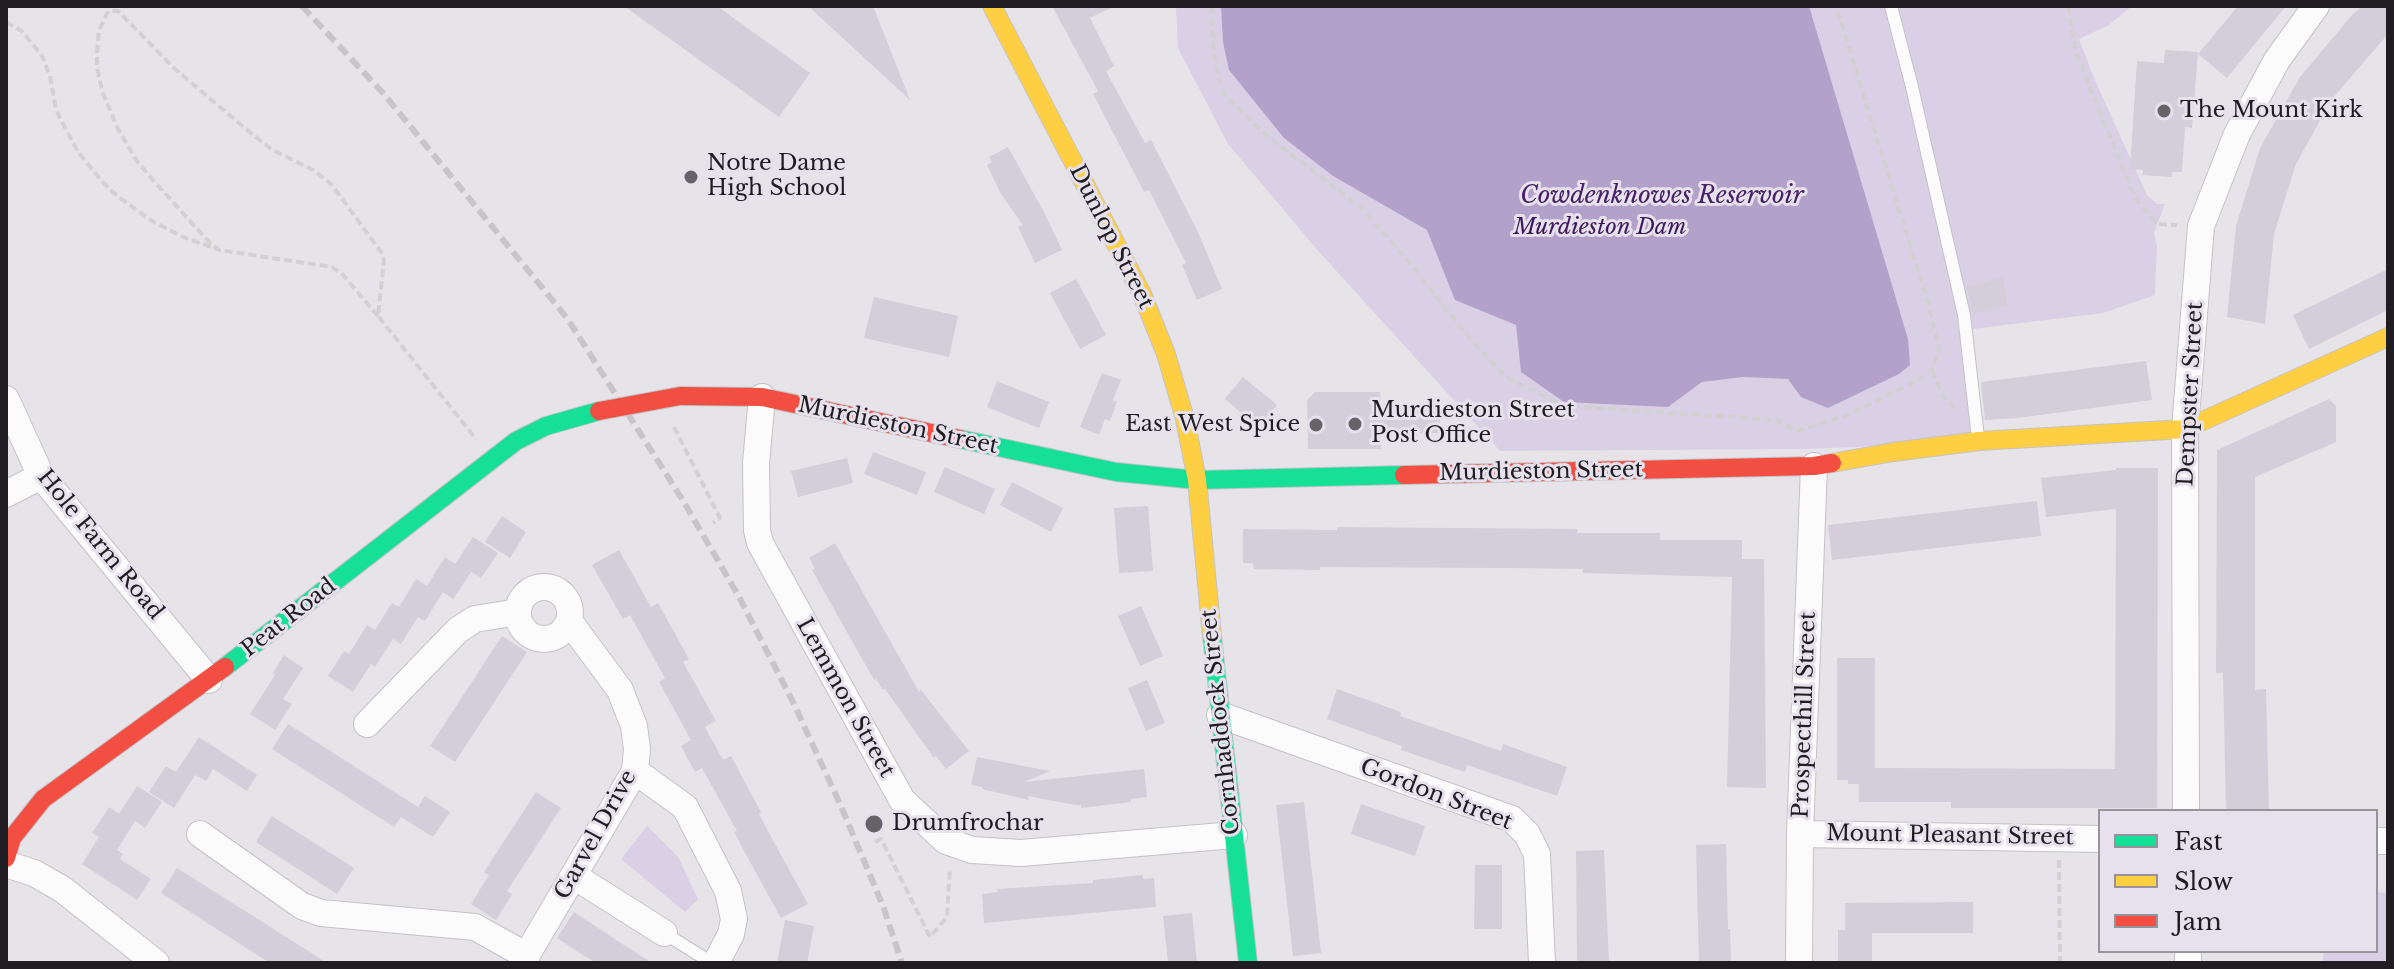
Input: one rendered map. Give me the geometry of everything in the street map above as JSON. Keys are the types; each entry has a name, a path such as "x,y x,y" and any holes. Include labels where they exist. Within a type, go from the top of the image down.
{"street":[{"name":"Dunlop Street","path":"992,6 1142,294 1166,354 1185,419 1197,480"},
{"name":"Dempster Street","path":"2186,809 2185,429 2201,226 2237,134 2277,60 2316,6"},
{"name":"Murdieston Street","path":"660,400 680,396 762,397 1116,472 1197,480 1814,466 1972,442 2185,429 2388,337"},
{"name":"Lemmon Street","path":"762,397 756,463 760,543 902,800 946,841 972,850 1021,853 1234,835"},
{"name":"Hole Farm Road","path":"6,399 41,476 209,680"},
{"name":"Peat Road","path":"6,858 12,838 43,799 209,680 516,441 546,426 599,411 660,400"},
{"name":"Prospecthill Street","path":"1799,963 1800,834 1814,466"},
{"path":"6,494 41,476"},
{"name":"Cornhaddock Street","path":"1197,480 1248,963"},
{"path":"549,587 562,593 570,613 566,627 555,637 540,638 522,626 518,612 528,593 549,587"},
{"path":"367,724 458,630 475,619 518,612"},
{"name":"Garvel Drive","path":"525,959 635,771 637,749 634,726 620,690 569,621"},
{"name":"Gordon Street","path":"1220,715 1512,819 1527,834 1537,854 1542,963"},
{"path":"635,771 685,807 728,891 734,919 731,934 714,963"},
{"path":"200,834 302,906 321,913 475,927 525,959"},
{"name":"Mount Pleasant Street","path":"1800,834 2098,839"},
{"path":"6,864 34,873 62,889 156,963"},
{"path":"574,876 664,933"}],"lane":[{"path":"1891,6 1964,315 1972,442"},
{"path":"664,933 714,963"}],"path":[{"path":"1212,6 1213,50 1223,94 1272,140 1357,204 1506,377 1564,406 1776,420 1796,431 1846,416 1920,379 1932,370 1939,350 1929,306 1836,6"},
{"path":"2068,6 2076,53 2135,198 2158,224 2201,226"},
{"path":"219,250 137,161 109,111 99,80 97,53 101,22 109,11 118,11 124,16 175,69 263,143 315,171 332,185 384,260 378,316"},
{"path":"6,22 22,31 42,56 61,120 85,162 116,195 152,221 219,250 332,267 343,275 378,316 493,459"},
{"path":"1932,370 1943,396 1962,416 1972,442"},
{"path":"660,400 720,518 713,523"},
{"path":"2058,838 2060,963"},
{"path":"875,842 881,839 930,937 947,917 950,872 946,841"}],"green space":[{"name":"Murdieston Dam","path":"1176,6 2132,6 2109,25 2079,39 2147,195 2157,204 2165,204 2154,233 2157,245 2155,295 2103,313 1973,329 1981,411 1965,443 1805,449 1500,451 1320,253 1228,144 1178,48"},
{"path":"647,826 678,857 698,899 685,912 621,859"},
{"path":"2378,892 2388,893 2388,963 2323,963 2323,953 2378,953"}],"water":[{"name":"Cowdenknowes Reservoir","path":"1221,6 1809,6 1908,339 1910,365 1899,374 1828,408 1801,397 1788,379 1743,377 1702,382 1668,407 1564,402 1521,372 1516,325 1455,300 1427,230 1333,176 1284,138 1229,70 1223,42"}],"building":[{"path":"624,6 717,6 810,73 779,117"},
{"path":"808,6 873,6 910,100"},
{"path":"1052,6 1115,6 1090,18 1114,66 1106,71 1145,143 1151,140 1197,230 1222,289 1197,300 1182,265 1186,263 1149,190 1144,192 1093,94 1098,91"},
{"path":"2238,6 2286,6 2227,78 2198,54"},
{"path":"2363,6 2388,6 2388,34 2332,99 2296,164 2274,234 2265,324 2227,317 2236,226 2260,148 2300,77"},
{"name":"The Mount Kirk","path":"2165,50 2198,52 2192,128 2185,127 2182,172 2172,172 2172,177 2142,175 2143,170 2130,169 2137,61 2164,63"},
{"path":"1008,147 1062,250 1035,263 1018,227 1023,225 1001,194 987,165 992,162 989,157"},
{"path":"2388,269 2388,310 2309,349 2293,315"},
{"path":"2003,277 2008,306 1973,314 1967,286"},
{"path":"1076,279 1106,335 1080,349 1050,293"},
{"path":"874,297 958,316 949,357 864,338"},
{"path":"2146,361 2152,400 1985,420 1981,382"},
{"path":"1102,373 1121,380 1113,400 1117,402 1110,421 1105,419 1099,435 1080,427"},
{"path":"1243,377 1277,405 1258,427 1225,399"},
{"path":"997,381 1049,402 1039,428 987,407"},
{"path":"1315,392 1380,392 1381,406 1440,406 1440,433 1381,433 1381,449 1308,449 1307,400"},
{"path":"2329,399 2336,406 2336,442 2255,477 2255,690 2266,689 2269,809 2226,809 2223,673 2216,673 2217,450"},
{"path":"873,452 926,472 917,495 864,474"},
{"path":"847,458 853,483 798,497 791,471"},
{"path":"945,467 995,489 984,514 934,492"},
{"path":"2116,468 2158,468 2157,808 1951,808 1951,802 1859,802 1859,784 1837,780 1837,658 1875,658 1875,768 2115,769 2116,509 2046,517 2041,478"},
{"path":"1012,482 1063,508 1051,532 1000,505"},
{"path":"2037,501 2041,536 1832,560 1828,525"},
{"path":"1148,506 1153,571 1119,573 1114,508"},
{"path":"502,516 526,532 510,558 485,542"},
{"path":"1337,527 1577,529 1577,533 1660,533 1660,540 1742,540 1742,559 1764,559 1766,788 1727,787 1732,577 1583,573 1583,569 1254,569 1253,563 1243,563 1243,529 1337,530"},
{"path":"473,537 498,553 481,578 471,572 453,599 443,592 425,621 418,617 401,644 393,639 375,667 371,664 353,692 328,676 344,651 349,654 367,625 375,630 392,603 399,607 416,579 427,586 445,557 455,564"},
{"path":"835,543 919,692 921,690 969,751 946,769 936,756 934,758 885,689 874,680 812,570 815,569 809,558"},
{"path":"619,550 651,607 658,603 689,659 683,662 716,721 705,727 723,760 731,756 808,904 781,918 702,768 695,772 681,746 691,740 659,682 665,678 630,615 623,619 592,565"},
{"path":"1141,606 1163,656 1140,666 1118,616"},
{"path":"502,636 527,652 455,762 430,746"},
{"path":"284,655 303,668 283,699 292,704 275,730 250,714"},
{"path":"1147,680 1165,723 1146,731 1128,688"},
{"path":"1337,689 1401,712 1400,716 1501,751 1503,744 1567,767 1557,796 1467,765 1465,772 1401,750 1402,746 1327,719"},
{"path":"288,724 418,807 425,796 450,812 433,837 401,817 394,827 272,749"},
{"path":"199,737 257,775 247,791 213,769 206,781 195,775 174,808 149,792 166,766 176,772"},
{"path":"977,757 1050,771 1024,782 1144,769 1147,797 1081,808 1081,805 1028,796 1029,800 982,789 971,785"},
{"path":"137,786 162,802 145,828 135,821 117,850 123,854 120,859 151,879 137,900 82,864 99,837 92,833 109,807 119,814"},
{"path":"536,792 561,808 507,891 512,894 496,920 471,904 489,875 484,872"},
{"path":"1304,802 1321,953 1293,956 1276,805"},
{"path":"1361,804 1425,826 1415,856 1351,834"},
{"path":"272,816 354,868 337,894 256,842"},
{"path":"1726,844 1731,963 1699,963 1696,845"},
{"path":"1604,850 1609,963 1577,963 1576,851"},
{"path":"1475,865 1502,865 1502,929 1474,929"},
{"path":"177,868 327,963 270,963 161,893"},
{"path":"1143,875 1143,879 1154,878 1156,907 984,923 982,894 998,892 997,889 1093,883 1093,880"},
{"path":"1973,902 1973,933 1872,933 1872,963 1838,963 1838,930 1845,930 1845,903"},
{"path":"574,912 652,963 596,963 586,957 557,938"},
{"path":"1192,913 1197,963 1168,963 1163,916"},
{"path":"785,920 814,926 807,963 777,963"}],"railway":[{"path":"302,6 383,93 567,318 682,499 738,595 793,702 883,906 902,963"}],"traffic: fast":[{"path":"225,667 516,441 546,426 599,411"},
{"path":"960,439 1116,472 1197,480 1404,475"},
{"path":"1212,636 1248,963"}],"traffic: slow":[{"path":"992,6 1142,294 1166,354 1185,419 1197,480 1212,636"},
{"path":"1832,463 1979,441 2185,429 2388,337"}],"traffic: jam":[{"path":"680,396 762,397 960,439"},
{"path":"599,411 680,396"},
{"path":"1404,475 1814,466 1832,463"},
{"path":"6,858 12,838 43,799 225,667"}],"place":[{"name":"The Mount Kirk","path":"2164,111"},
{"name":"Notre Dame High School","path":"691,177"},
{"name":"Murdieston Street Post Office","path":"1355,424"},
{"name":"East West Spice","path":"1316,425"},
{"name":"Drumfrochar","path":"874,824"}]}
